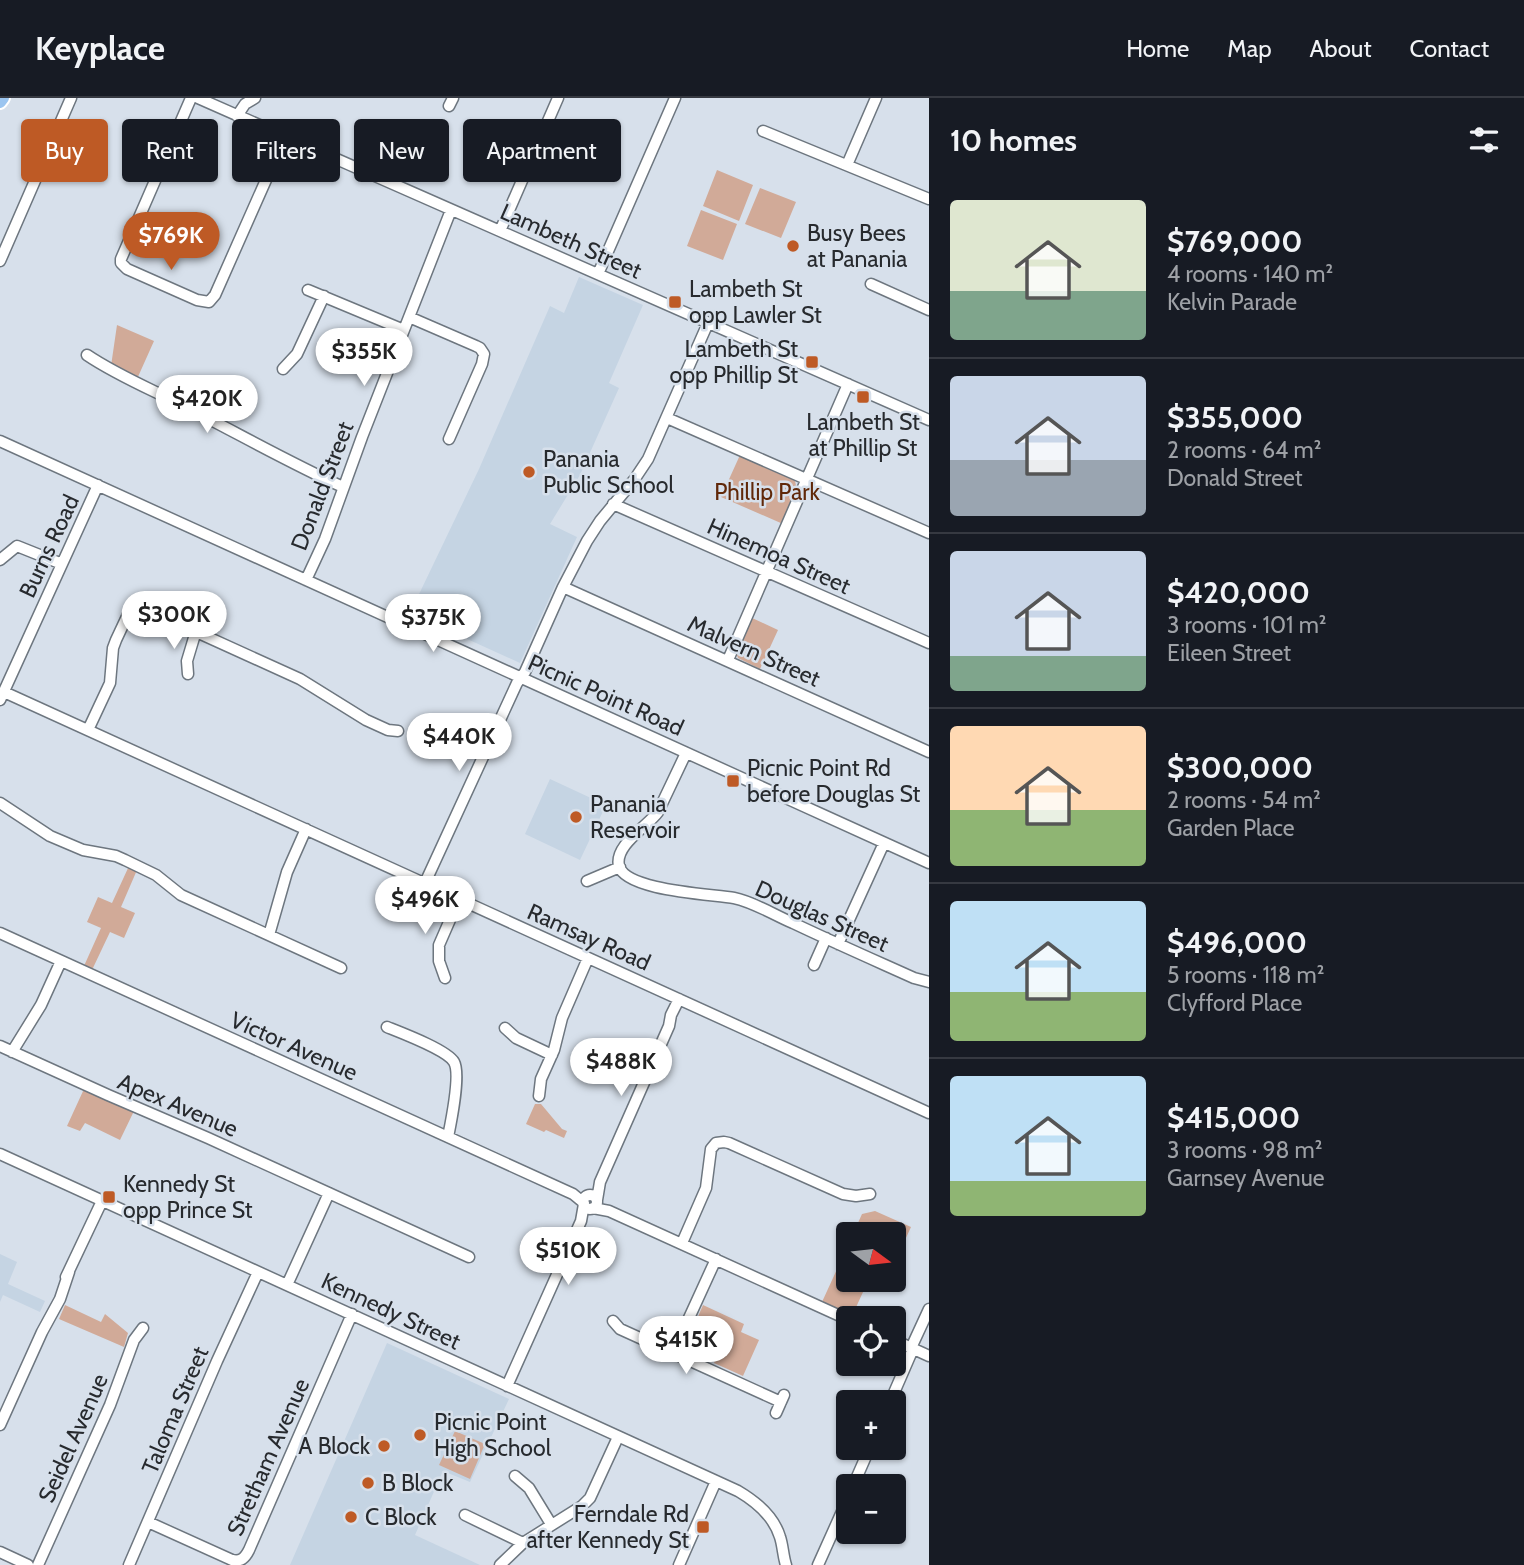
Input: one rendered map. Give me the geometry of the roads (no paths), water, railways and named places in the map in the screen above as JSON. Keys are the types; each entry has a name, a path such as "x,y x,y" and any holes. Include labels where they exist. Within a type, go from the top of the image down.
{"main road":[{"path":"0,102 3,98"}],"street":[{"path":"0,261 71,98"},
{"path":"191,98 121,263 127,269 197,300 209,302 215,295 265,182"},
{"name":"Lambeth Street","path":"198,98 243,119"},
{"path":"236,116 255,98"},
{"path":"500,231 558,98"},
{"path":"598,274 676,98"},
{"path":"847,165 876,98"},
{"path":"763,131 929,199"},
{"name":"Lambeth Street","path":"340,160 929,419"},
{"name":"Donald Street","path":"306,580 325,539 452,210"},
{"path":"871,284 929,310"},
{"path":"308,290 404,330"},
{"path":"283,369 297,354 324,296"},
{"path":"409,317 480,348 484,354 449,439"},
{"path":"425,883 564,587 592,533 644,466 708,323"},
{"path":"87,355 103,366 343,487"},
{"path":"728,660 848,384"},
{"path":"667,418 929,533"},
{"name":"Picnic Point Road","path":"0,441 929,863"},
{"name":"Burns Road","path":"2,696 98,485"},
{"name":"Hinemoa Street","path":"613,505 929,643"},
{"path":"0,560 17,546 62,564"},
{"name":"Malvern Street","path":"564,587 929,752"},
{"path":"88,730 110,683 115,644 131,608 140,606 306,682 366,720 388,730 398,731"},
{"path":"188,674 187,661 196,631"},
{"name":"Ramsay Road","path":"2,696 88,730 929,1113"},
{"path":"587,881 620,867 620,857 629,840 656,816 661,808 686,753"},
{"path":"0,803 50,836 83,850 125,860 156,875 181,895 341,968"},
{"path":"269,935 287,872 306,829"},
{"path":"838,944 884,843"},
{"name":"Douglas Street","path":"620,867 626,875 657,888 743,900 914,978 929,982"},
{"path":"445,978 439,961 439,945 459,899"},
{"name":"Victor Avenue","path":"0,933 836,1314"},
{"path":"814,965 826,939"},
{"path":"539,1096 541,1079 552,1055 562,1018 588,958"},
{"path":"12,1052 41,1005 61,961"},
{"path":"507,1386 581,1221 585,1218 596,1183 600,1182 669,1026 671,1015 682,1000"},
{"path":"387,1027 445,1053 454,1061 457,1079 448,1138"},
{"path":"505,1028 516,1038 552,1055"},
{"name":"Apex Avenue","path":"0,1046 469,1257"},
{"path":"720,1130 720,1142"},
{"path":"682,1243 706,1188 712,1149 716,1143 729,1143 843,1195 870,1194"},
{"name":"Kennedy Street","path":"0,1154 747,1497 762,1511 783,1553 786,1565"},
{"path":"287,1285 329,1193"},
{"path":"0,1425 42,1332 50,1306 102,1201"},
{"path":"673,1353 716,1259"},
{"name":"Taloma Street","path":"129,1565 258,1272"},
{"path":"895,1390 929,1309"},
{"name":"Stretham Avenue","path":"148,1522 232,1560 244,1558 352,1314"},
{"path":"613,1321 620,1328 673,1353 783,1398 776,1413"},
{"name":"Seidel Avenue","path":"38,1565 113,1398 134,1340 143,1328"},
{"path":"906,1346 929,1356"},
{"path":"500,1565 523,1543 590,1499 618,1437"},
{"path":"515,1476 528,1488 551,1524"},
{"path":"680,1565 716,1481"},
{"path":"465,1515 523,1543"},
{"path":"818,1565 836,1525"},
{"path":"0,1552 28,1565"}],"place":[{"name":"Busy Bees at Panania","path":"793,246"},
{"name":"Lambeth St opp Lawler St","path":"675,302"},
{"name":"Lambeth St opp Phillip St","path":"812,362"},
{"name":"Lambeth St at Phillip St","path":"863,397"},
{"name":"Panania Public School","path":"529,472"},
{"name":"Picnic Point Rd before Douglas St","path":"733,781"},
{"name":"Panania Reservoir","path":"576,817"},
{"name":"Kennedy St opp Prince St","path":"109,1197"},
{"name":"Picnic Point High School","path":"420,1435"},
{"name":"A Block","path":"384,1446"},
{"name":"B Block","path":"368,1483"},
{"name":"C Block","path":"351,1517"},
{"name":"Ferndale Rd after Kennedy St","path":"703,1527"}],"park label":[{"name":"Phillip Park","path":"767,492"}]}
